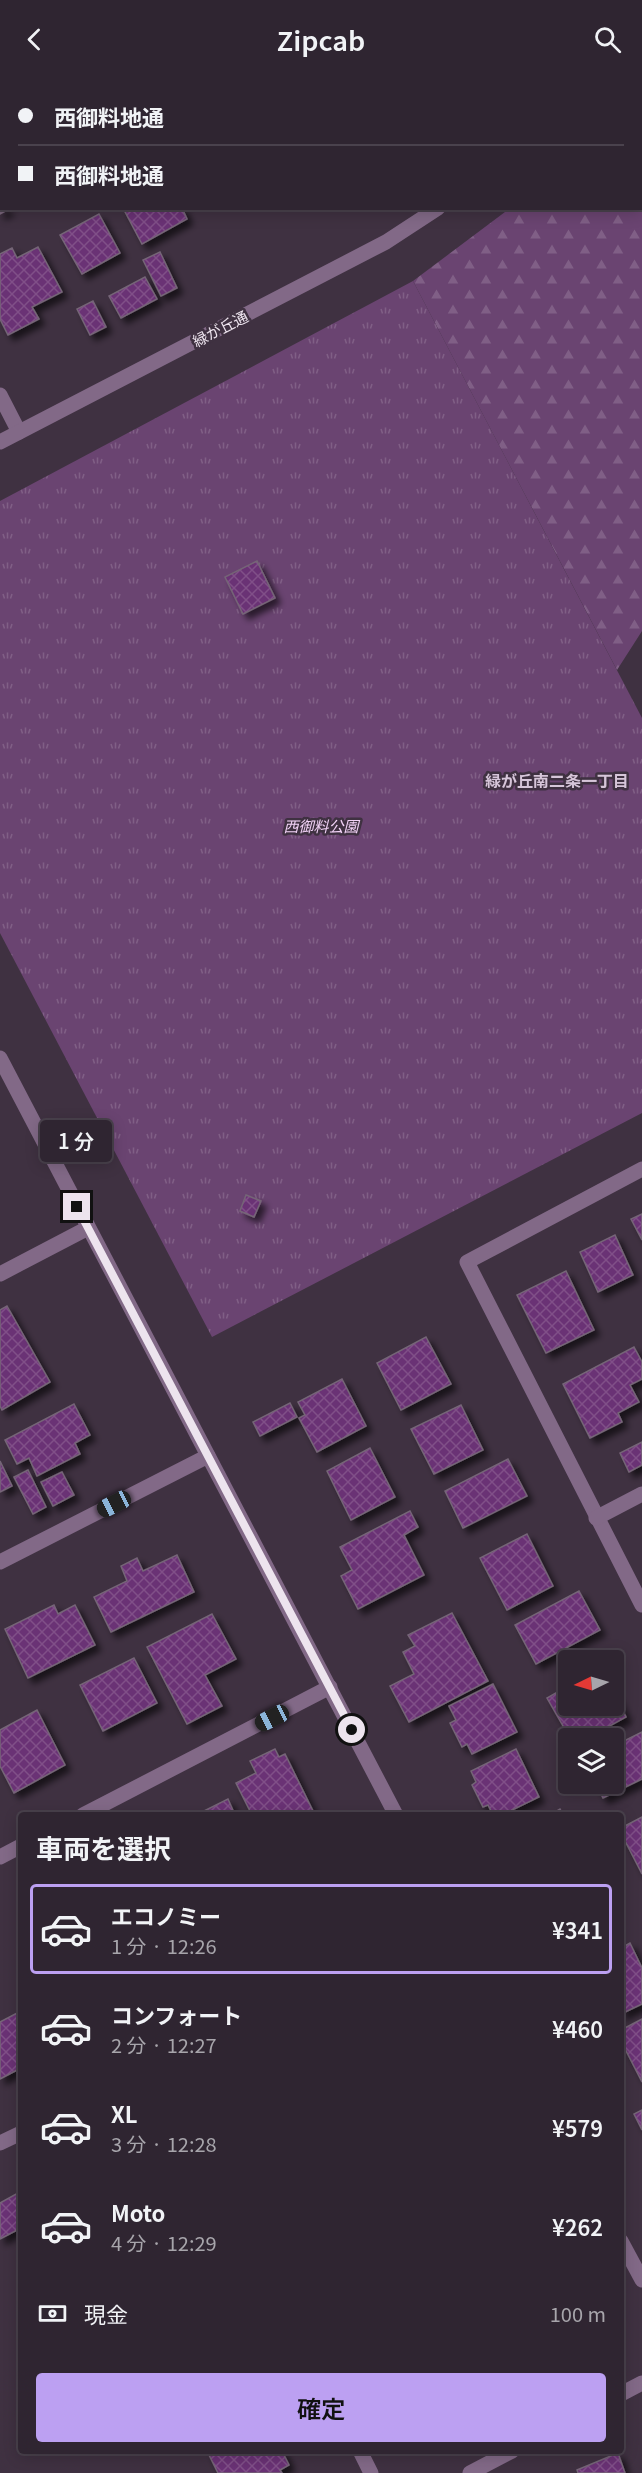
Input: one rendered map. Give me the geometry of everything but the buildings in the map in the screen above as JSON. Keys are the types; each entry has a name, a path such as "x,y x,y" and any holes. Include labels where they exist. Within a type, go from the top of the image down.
{"street":[{"name":"緑が丘通","path":"0,442 386,242 435,210"},
{"path":"0,395 19,432"},
{"path":"0,1058 394,1812"},
{"path":"642,1169 467,1262 642,1605"},
{"path":"0,1274 88,1228"},
{"path":"0,1562 208,1456"},
{"path":"596,1518 642,1494"},
{"path":"88,1812 330,1687"},
{"path":"0,1857 18,1848"},
{"path":"0,2144 18,2135"},
{"path":"624,2247 642,2280"},
{"path":"624,2392 642,2383"},
{"path":"362,2454 371,2473"},
{"path":"470,2473 506,2454"}],"green space":[{"path":"508,210 642,210 642,631 617,670 413,281"},
{"name":"西御料公園","path":"413,281 642,718 642,1113 212,1337 0,933 0,501"}],"district":[{"name":"緑が丘南二条一丁目","path":"557,780"}],"route":[{"path":"77,1207 352,1730"}]}
